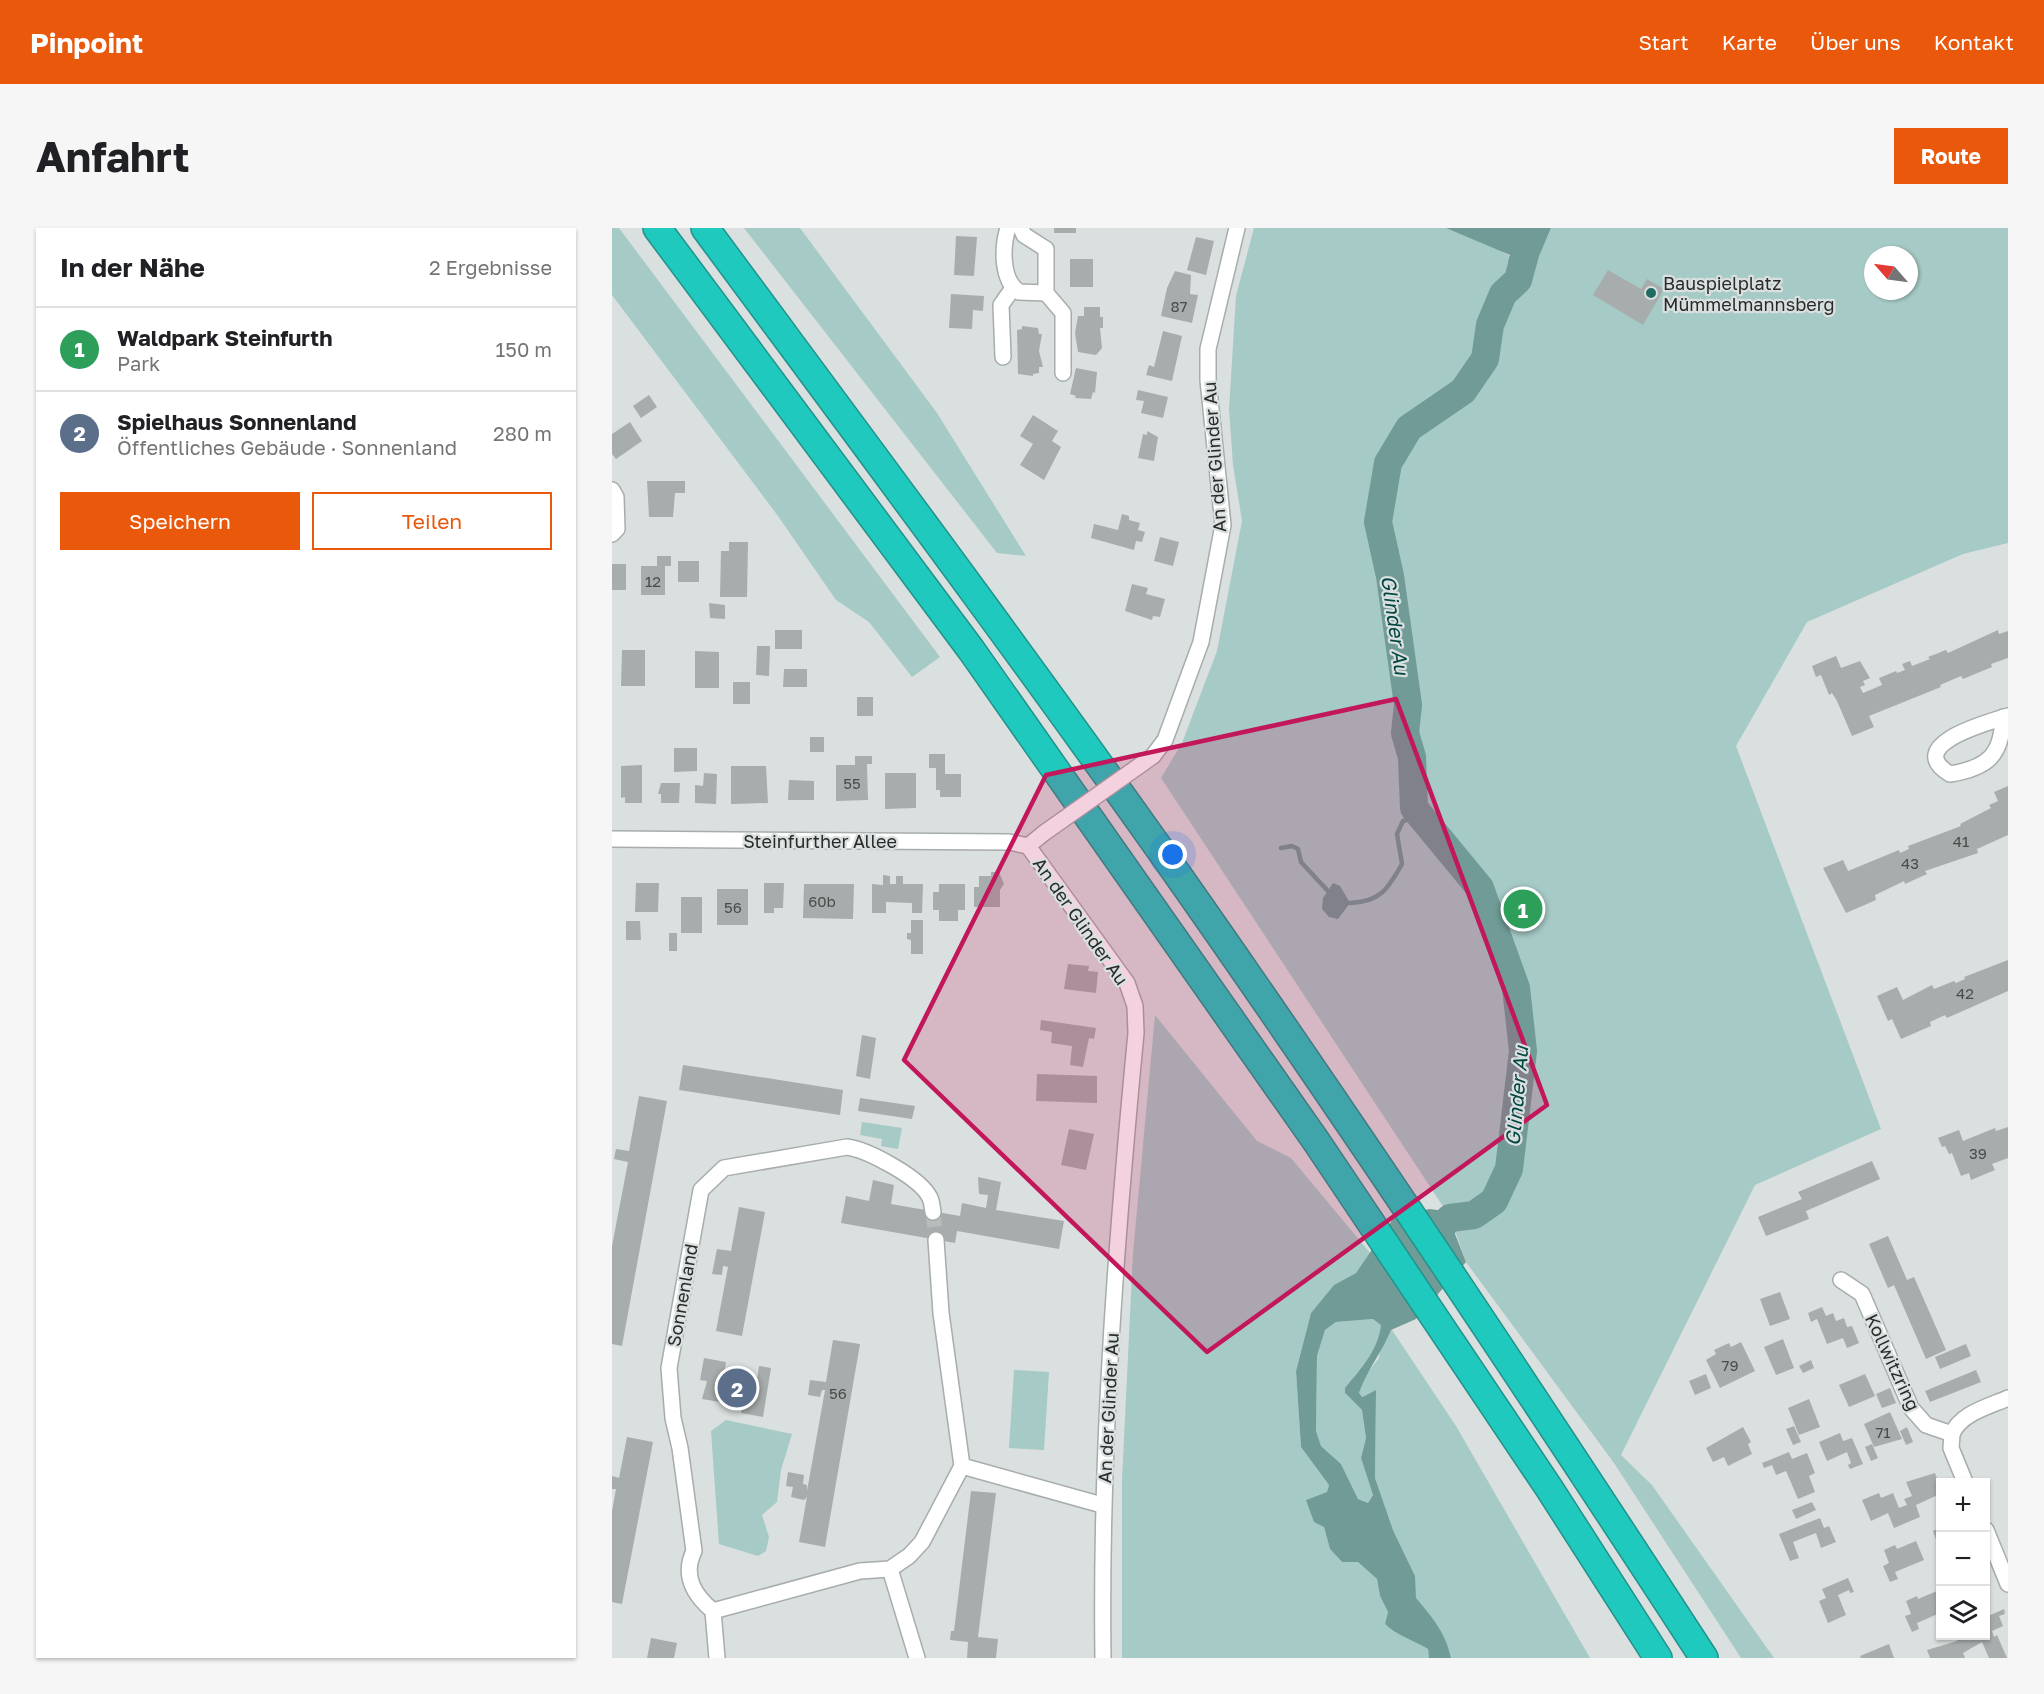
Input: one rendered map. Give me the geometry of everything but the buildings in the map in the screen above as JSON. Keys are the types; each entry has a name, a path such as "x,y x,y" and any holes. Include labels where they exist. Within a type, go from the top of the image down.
{"highway":[{"path":"657,228 972,651 1316,1141 1456,1348 1658,1658"},
{"path":"705,228 998,624 1162,853 1482,1318 1704,1658"}],"street":[{"path":"1008,228 1005,268 1008,280 1019,292 1046,293"},
{"path":"1021,228 1024,235 1046,249 1046,293 1063,314 1063,373"},
{"name":"An der Glinder Au","path":"1103,1658 1102,1505 1118,1217 1136,1033 1135,1006 1127,983 1028,846 1153,756 1165,740 1201,642 1222,525 1208,380 1208,349 1237,228"},
{"path":"1003,357 1001,305 1013,288"},
{"path":"612,490 616,497 616,529 612,534"},
{"path":"2005,716 2003,739 1991,759 1969,771 1950,774 1941,769 1937,757 1938,748 1943,741 2005,716"},
{"name":"Steinfurther Allee","path":"612,839 1009,842 1028,846"},
{"name":"Sonnenland","path":"713,1611 700,1600 691,1585 689,1562 694,1551 681,1448 673,1418 669,1368 701,1190 724,1168 847,1147 867,1152 919,1184 930,1198 933,1212"},
{"path":"717,1658 713,1611 860,1571 890,1569 909,1556 922,1542 962,1466 941,1313 936,1240"},
{"name":"Kollwitzring","path":"1841,1280 1862,1294 1911,1408 1926,1425 1952,1434"},
{"path":"1963,1478 1951,1448 1952,1434 1956,1424 1976,1411 2008,1398"},
{"path":"962,1466 1102,1505"},
{"path":"1987,1532 2008,1584"},
{"path":"890,1569 917,1658"}],"highlighted area":[{"path":"1396,699 1547,1105 1207,1352 904,1060 1046,775"}],"shaded area":[{"path":"612,228 619,228 940,657 912,677 869,622 836,600 778,516 612,295"},
{"path":"744,228 800,228 937,413 1026,556 997,553"},
{"path":"1254,228 1446,228 1498,249 1528,267 1540,254 1551,228 2008,228 2008,543 1963,554 1807,622 1736,746 1881,1129 1755,1185 1621,1455 1652,1485 1774,1658 1741,1658 1614,1463 1466,1262 1450,1217 1161,778 1182,743 1217,651 1242,521 1233,465 1229,409 1236,296"},
{"path":"1446,228 1551,228 1540,254 1526,270 1508,262 1510,255"},
{"path":"1333,883 1340,886 1350,903 1338,919 1329,917 1322,909 1323,898"},
{"path":"1155,1015 1257,1141 1291,1158 1371,1254 1356,1273 1334,1285 1311,1313 1296,1371 1301,1447 1329,1485 1327,1492 1306,1500 1324,1527 1330,1549 1342,1562 1358,1562 1377,1579 1380,1596 1388,1612 1385,1624 1428,1649 1429,1658 1122,1658 1122,1480 1133,1253"},
{"path":"862,1122 902,1128 898,1149 881,1146 882,1139 860,1135"},
{"path":"1429,1209 1446,1211 1466,1262 1416,1319 1391,1330 1359,1393 1362,1397 1376,1390 1375,1478 1393,1530 1415,1576 1416,1598 1442,1633 1451,1658 1429,1658 1428,1649 1385,1624 1388,1612 1380,1596 1377,1579 1358,1562 1342,1562 1330,1549 1324,1527 1314,1522 1306,1500 1327,1492 1329,1485 1301,1447 1296,1371 1311,1313 1334,1285 1356,1273 1393,1219","holes":["1373,1319 1381,1325 1373,1351 1345,1388 1345,1393 1362,1410 1366,1438 1361,1458 1373,1495 1368,1503 1358,1499 1341,1464 1321,1446 1316,1431 1317,1356 1325,1330 1336,1322"]},
{"path":"1373,1319 1392,1330 1456,1426 1590,1658 1451,1658 1442,1633 1415,1598 1415,1576 1393,1530 1375,1478 1376,1390 1361,1397 1359,1393 1365,1376 1379,1358 1381,1326 1372,1352 1345,1388 1345,1393 1362,1410 1366,1438 1361,1458 1373,1495 1368,1503 1358,1499 1341,1464 1321,1446 1316,1432 1317,1356 1325,1330 1336,1322"},
{"path":"1014,1370 1049,1372 1044,1450 1009,1448"},
{"path":"726,1420 792,1434 781,1470 777,1502 762,1515 769,1537 766,1551 758,1556 719,1544 711,1431"}],"waterway":[{"name":"Glinder Au","path":"1424,1244 1450,1218 1474,1215 1494,1201 1509,1169 1523,1051 1516,988 1480,888 1414,808 1412,757 1405,733 1408,705 1390,576 1378,522 1388,463 1409,428 1463,391 1485,359 1490,325 1503,294 1518,280 1532,228"},
{"path":"1350,903 1376,897 1387,887 1402,864 1397,834 1403,821 1413,818 1424,820"},
{"path":"1281,848 1292,846 1298,849 1301,862 1327,890"}],"tunnel":[{"path":"933,1212 936,1240"}],"place":[{"name":"Bauspielplatz Mümmelmannsberg","path":"1651,293"},
{"name":"Waldpark Steinfurth","path":"1523,909"},
{"name":"Spielhaus Sonnenland","path":"737,1388"}]}
